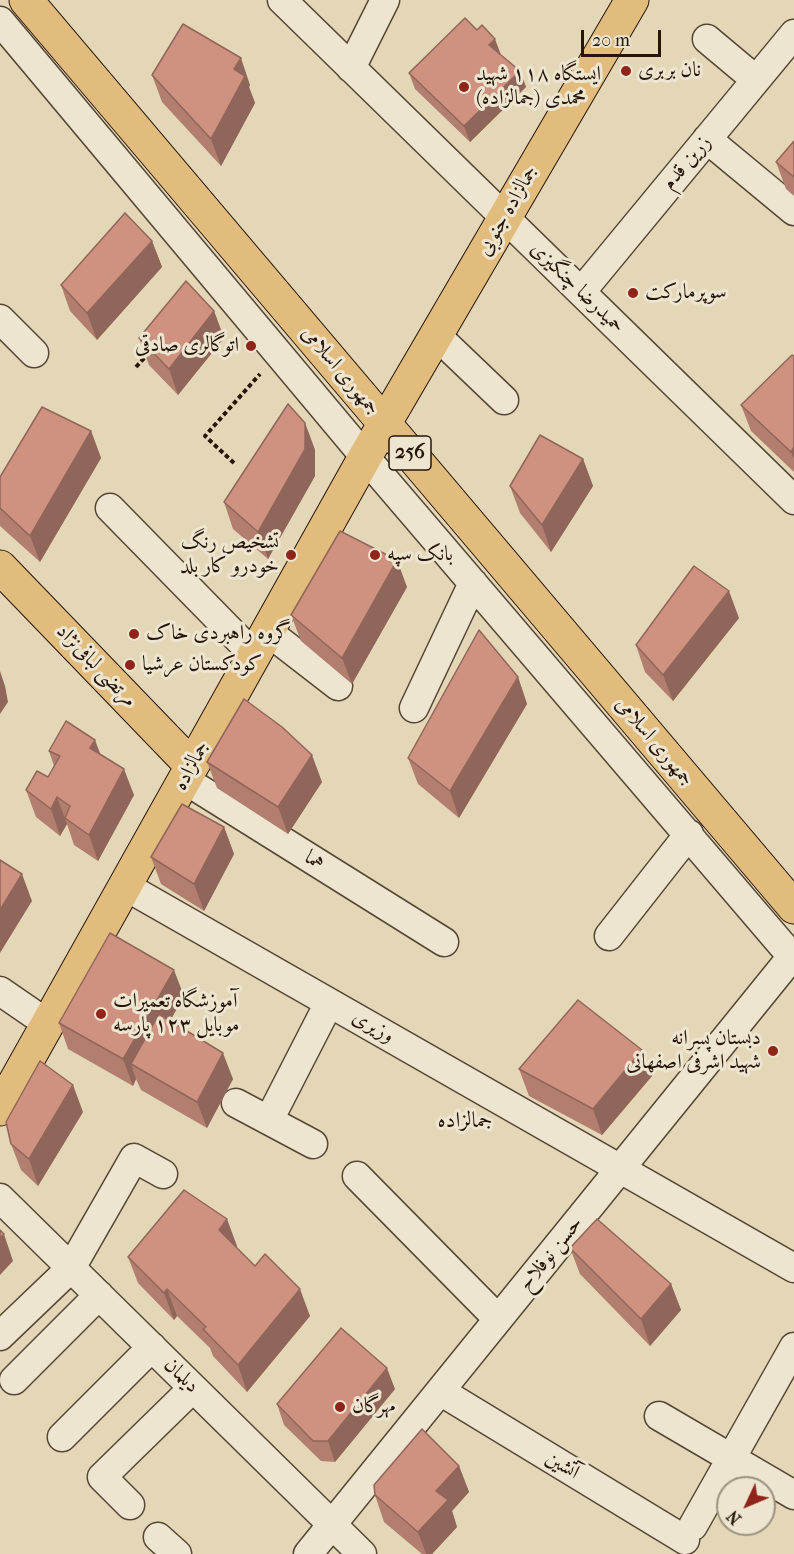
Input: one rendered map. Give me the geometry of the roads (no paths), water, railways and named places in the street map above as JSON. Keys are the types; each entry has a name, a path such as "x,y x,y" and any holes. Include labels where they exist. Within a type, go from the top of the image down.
{"main road":[{"name":"جمهوری اسلامی","path":"26,0 794,907"},
{"name":"جمالزاده جنوبی","path":"385,424 632,0"},
{"name":"جمالزاده","path":"0,1109 385,424"},
{"name":"مرتضی لبافی‌نژاد","path":"0,567 188,773"}],"street":[{"name":"حمیدرضا چنگیزی","path":"282,0 794,500"},
{"path":"351,68 385,0"},
{"path":"0,21 365,457 793,957"},
{"name":"زرین قدم","path":"581,292 793,37"},
{"path":"707,39 756,80"},
{"path":"707,139 794,211"},
{"path":"0,319 34,353"},
{"path":"436,335 504,400"},
{"path":"110,508 261,643 338,686"},
{"path":"414,708 473,582"},
{"name":"هما","path":"188,773 444,942"},
{"path":"609,936 689,834"},
{"name":"وزیری","path":"125,886 794,1268"},
{"name":"حسن نوفلاح","path":"308,1554 793,957"},
{"path":"0,991 48,1024"},
{"path":"269,1120 329,1003"},
{"path":"236,1103 313,1144"},
{"path":"0,1336 70,1268 134,1158 163,1174"},
{"path":"357,1176 498,1319"},
{"name":"دیلمان","path":"0,1198 362,1554"},
{"path":"14,1380 99,1295"},
{"path":"63,1437 152,1347"},
{"name":"آتشین","path":"440,1391 689,1533 794,1347"},
{"path":"130,1505 102,1477 193,1388"},
{"path":"659,1416 794,1495"}],"place":[{"name":"نان بربری","path":"626,71"},
{"name":"ایستگاه ۱۱۸ شهید محمدی (جمالزاده)","path":"464,87"},
{"name":"سوپرمارکت","path":"633,293"},
{"name":"اتوگالری صادقی","path":"251,346"},
{"name":"تشخیص رنگ خودرو کار بلد","path":"291,555"},
{"name":"بانک سپه","path":"375,555"},
{"name":"گروه راهبردی خاک","path":"134,634"},
{"name":"کودکستان عرشیا","path":"130,665"},
{"name":"آموزشگاه تعمیرات موبایل ۱۲۳ پارسه","path":"101,1014"},
{"name":"دبستان پسرانه شهید اشرفی اصفهانی","path":"773,1051"},
{"name":"مهرگان","path":"340,1407"}],"district":[{"name":"جمالزاده","path":"465,1122"}]}
